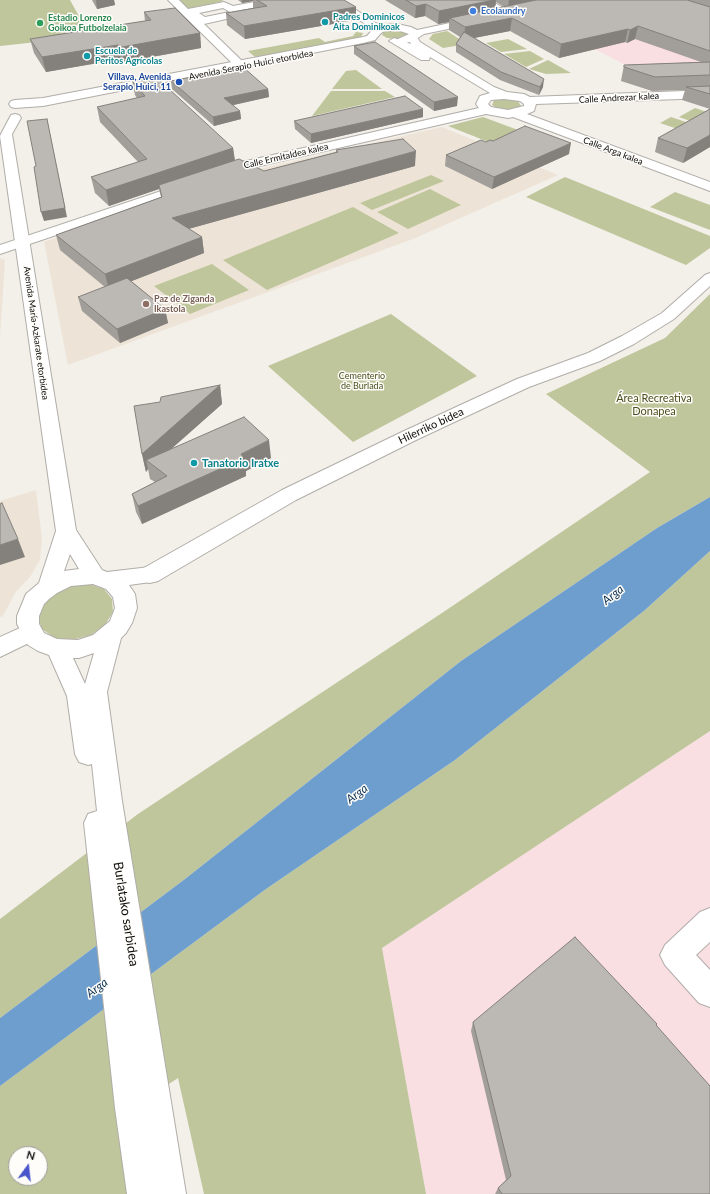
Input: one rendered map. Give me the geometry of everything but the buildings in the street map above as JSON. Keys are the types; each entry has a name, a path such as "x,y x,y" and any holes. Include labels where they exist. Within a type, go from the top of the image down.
{"street":[{"path":"173,0 236,62"},
{"path":"232,9 281,0"},
{"path":"334,0 377,32 378,38 406,46 479,92 486,104 501,114 516,114 529,105 518,96 504,95 490,89 416,44 411,34"},
{"path":"348,0 393,27 411,34 505,14"},
{"path":"483,0 505,14"},
{"path":"411,34 419,29 505,14"},
{"name":"Avenida Serapio Huici etorbidea","path":"15,110 43,102 363,40 371,38 377,32 393,27"},
{"name":"Avenida Serapio Huici etorbidea","path":"15,110 163,88 366,42 405,40 411,34"},
{"name":"Calle Andrezar kalea","path":"529,105 710,94"},
{"name":"Calle Ermitaldea kalea","path":"0,250 207,179 242,161 486,104 496,95 504,95"},
{"name":"Calle Andrezar kalea","path":"529,105 710,100"},
{"name":"Avenida María-Azkarate etorbidea","path":"15,110 2,127 22,243 66,531"},
{"name":"Calle Arga kalea","path":"516,114 710,187"},
{"name":"Hilerriko bidea","path":"126,608 150,575 289,495 409,436 523,383 594,357 628,340 668,316 710,278"},
{"path":"66,531 100,578"},
{"path":"49,586 66,531"},
{"name":"Hilerriko bidea","path":"100,578 150,575"},
{"path":"76,577 100,578 114,583 124,594 126,608 124,617 118,627 110,635 90,646 73,649 57,648 46,645 36,639 28,624 30,608 34,600 49,586 62,580 76,577"},
{"path":"0,648 31,632"},
{"name":"Burlatako sarbidea","path":"102,806 95,692 110,635"},
{"name":"Burlatako sarbidea","path":"57,648 79,696 102,806 147,1132 144,1194"},
{"path":"710,922 675,955 710,992"},
{"name":"Burlatako sarbidea","path":"147,1132 169,1194"}],"shaded area":[{"path":"640,0 710,71 643,74 529,15"},
{"name":"Paz de Ziganda Ikastola","path":"442,127 558,175 413,239 68,365 44,242 254,170"},
{"path":"0,258 5,260 0,338"},
{"path":"36,490 42,539 40,560 30,577 15,593 3,616 0,617 0,501"},
{"path":"710,731 710,1194 426,1194 382,948"}],"green space":[{"name":"Estadio Lorenzo Goikoa Futbolzelaia","path":"0,0 70,0 80,18 80,22 74,28 62,35 37,42 0,46"},
{"path":"178,0 222,0 224,1 188,9"},
{"path":"397,29 409,34 395,39 387,38 382,35 384,31"},
{"path":"447,31 467,44 443,48 429,39 433,34"},
{"path":"356,32 363,33 361,37 255,57 248,51 319,38 325,42 353,36"},
{"path":"508,39 527,49 501,52 486,43"},
{"path":"530,51 544,59 526,67 504,54"},
{"path":"548,60 571,73 546,74 529,69"},
{"path":"356,70 382,89 332,89 346,71"},
{"path":"331,91 385,91 395,97 312,116"},
{"path":"503,98 518,101 521,106 519,108 509,110 498,109 492,105 494,100"},
{"path":"695,108 710,113 710,128 679,117"},
{"path":"483,117 518,130 491,143 448,126"},
{"path":"671,117 710,130 710,140 660,123"},
{"path":"431,175 444,181 372,210 360,203"},
{"path":"565,177 710,236 710,248 686,265 526,197"},
{"path":"430,189 461,205 408,229 377,212"},
{"path":"675,192 710,205 710,230 650,207"},
{"path":"353,207 399,233 267,290 223,260"},
{"path":"212,264 249,290 190,314 154,286"},
{"name":"Área Recreativa Donapea","path":"710,294 710,497 657,528 461,661 185,879 0,1018 0,919 138,814 445,611 650,472 546,394 665,338"},
{"name":"Cementerio de Burlada","path":"391,314 477,376 353,442 268,366"},
{"path":"710,551 710,731 382,948 426,1194 204,1194 178,1078 132,1108 144,1194 0,1194 0,1086 266,889 455,760 645,610"},
{"path":"89,584 104,589 112,599 113,612 105,625 91,635 72,640 55,638 42,629 38,617 43,603 55,592 71,585"}],"water":[{"name":"Arga","path":"710,497 710,551 645,610 455,760 266,889 0,1086 0,1018 185,879 461,661 657,528"}],"place":[{"name":"Ecolaundry","path":"473,11"},
{"name":"Padres Dominicos Aita Dominikoak","path":"325,22"},
{"name":"Estadio Lorenzo Goikoa Futbolzelaia","path":"40,23"},
{"name":"Escuela de Peritos Agrícolas","path":"87,56"},
{"name":"Villava, Avenida Serapio Huici, 11","path":"179,82"},
{"name":"Paz de Ziganda Ikastola","path":"146,304"},
{"name":"Tanatorio Iratxe","path":"194,463"}]}
